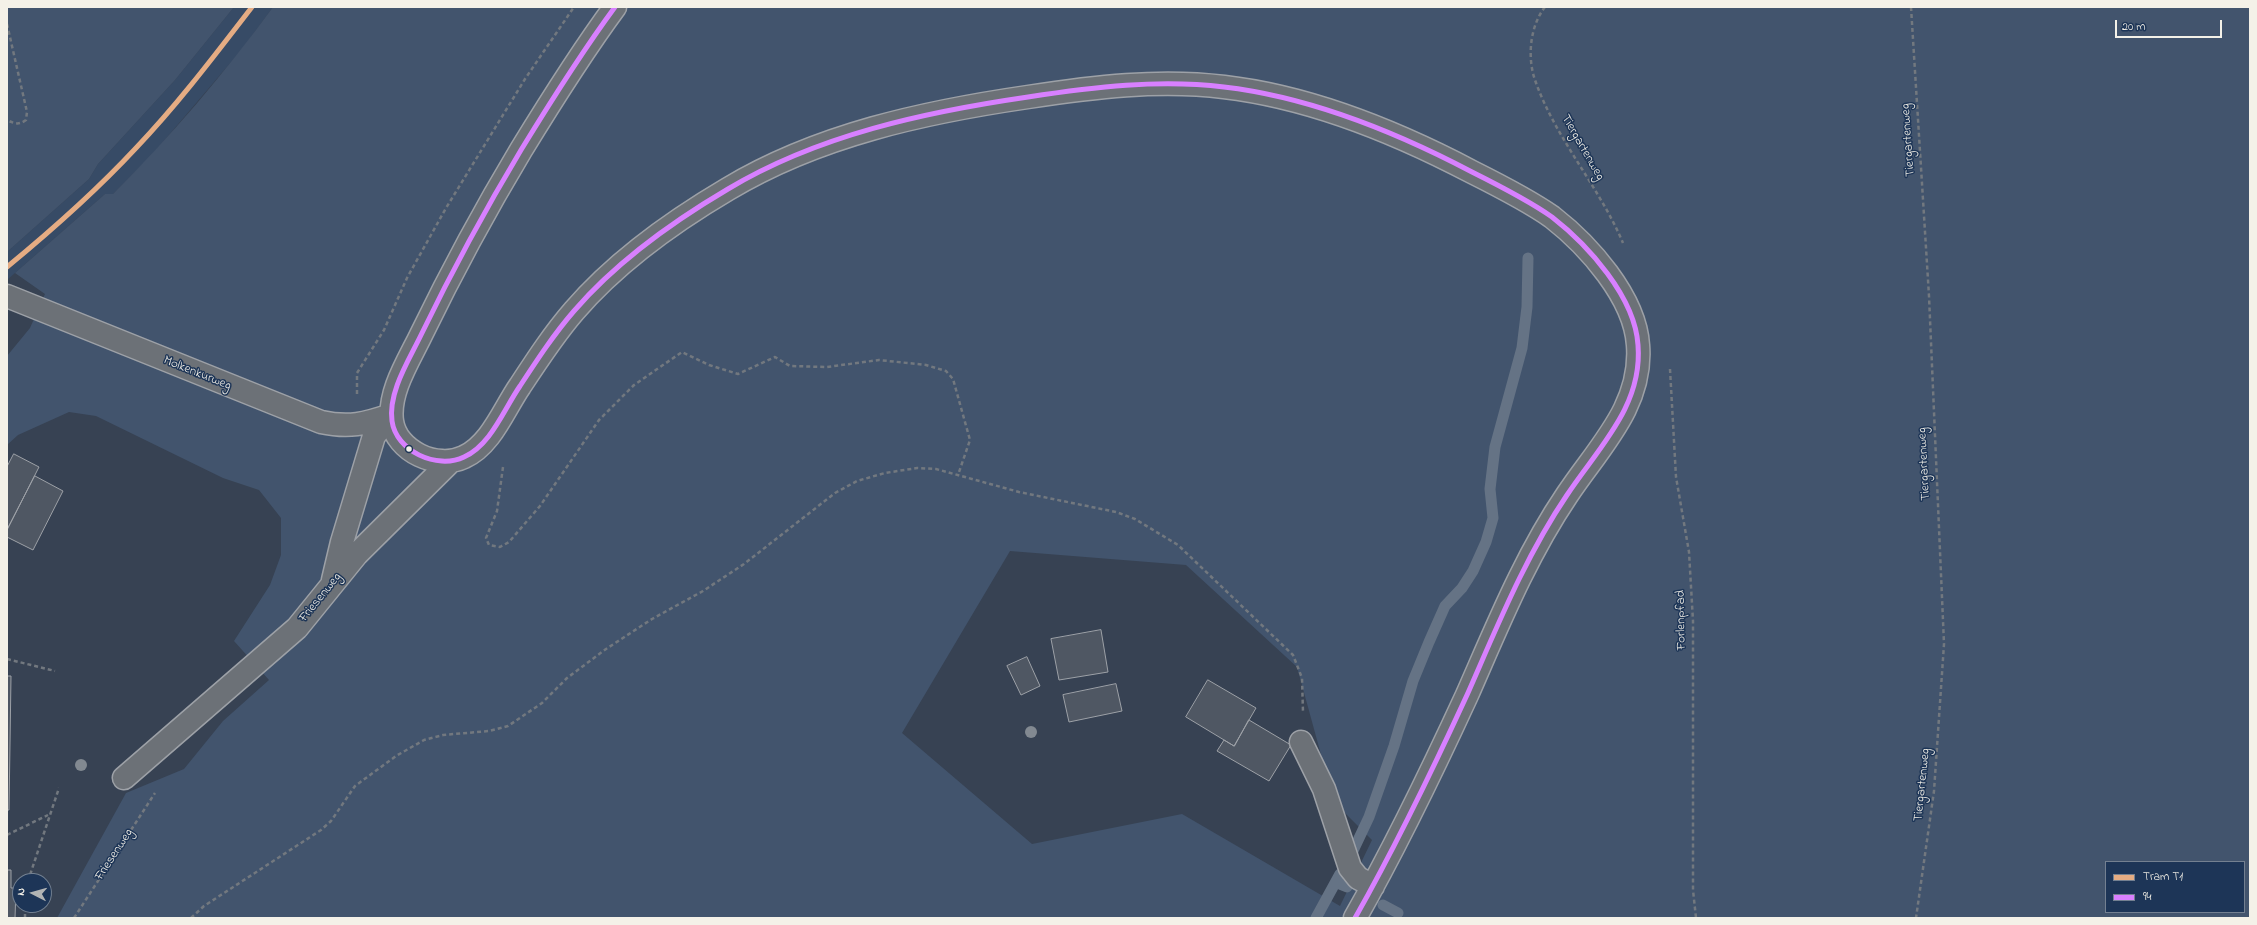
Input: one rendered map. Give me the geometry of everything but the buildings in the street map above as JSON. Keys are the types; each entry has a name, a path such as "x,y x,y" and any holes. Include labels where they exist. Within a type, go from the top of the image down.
{"street":[{"path":"615,7 560,86 487,208 444,288 405,369 395,394 391,415 393,428 399,440 412,451 429,458 451,461 464,458 477,449 488,437 517,390 576,309 617,269 661,231 732,186 806,151 858,132 990,102 1090,88 1136,84 1179,84 1233,88 1317,107 1368,125 1471,171 1548,215 1565,229 1596,261 1623,296 1631,312 1638,337 1638,357 1632,395 1622,417 1567,494 1532,554 1413,811 1354,918"},
{"name":"Molkenkurweg","path":"7,296 321,422 340,426 364,424 391,415"},
{"path":"332,585 342,542 374,436 391,415"},
{"name":"Friesenweg","path":"124,778 297,628 357,554 451,461"},
{"path":"1301,742 1324,789 1350,868 1358,878 1373,886"}],"path":[{"name":"Tiergartenweg","path":"1545,7 1532,35 1532,62 1535,79 1555,122 1608,213 1625,247"},
{"name":"Tiergartenweg","path":"1911,7 1929,296 1944,644 1934,791 1916,918"},
{"path":"7,24 27,112 26,120 21,123 14,123 7,120"},
{"name":"Forlenpfad","path":"1638,337 1669,362 1676,478 1689,552 1693,621 1693,890 1696,918"},
{"path":"503,465 497,511 486,538 486,542 492,547 503,547 521,529 540,506 599,420 617,400 634,385 682,352 709,364 738,374 775,357 790,366 827,367 879,360 926,365 946,371 952,379 970,440 958,475"},
{"path":"357,373 357,396"},
{"path":"191,918 204,906 321,830 331,821 355,786 396,756 424,740 443,735 489,731 508,726 542,703 567,678 606,649 652,619 703,591 744,564 835,492 857,481 917,468 936,469 1019,492 1116,512 1155,529 1178,545 1293,655 1302,678 1304,695 1301,742"},
{"path":"7,659 55,671"},
{"path":"30,873 58,788"},
{"name":"Friesenweg","path":"74,918 155,792"},
{"path":"7,835 48,815"}],"shaded area":[{"path":"7,7 234,7 175,80 98,164 89,179 7,252"},
{"path":"234,7 273,7 243,48 151,156 112,195 105,194 7,280 7,252 89,179 98,164 175,80"},
{"path":"273,7 2250,7 2250,918 57,918 126,793 184,769 223,721 269,680 234,641 270,585 281,555 281,518 259,490 223,478 96,416 69,412 18,435 7,445 7,356 30,328 45,294 15,273 105,194 113,194 176,127 216,80","holes":["1010,551 1186,565 1297,667 1334,802 1372,840 1340,906 1182,814 1032,844 902,733"]}],"waterway":[{"path":"1352,853 1369,817 1394,746 1413,681 1429,642 1445,606 1462,588 1473,571 1486,542 1493,518 1490,489 1495,447 1522,348 1527,307 1528,258"},
{"path":"1316,918 1340,874"},
{"path":"1337,883 1347,887"},
{"path":"1383,905 1398,913"}],"tram line":[{"name":"T1","path":"7,267 73,210 136,148 181,97 252,7"}],"transit line":[{"name":"94","path":"615,7 566,77 508,173 457,264 400,376 393,399 392,421 395,432 401,441 409,449 419,455 442,461 464,457 474,451 482,444 496,426 514,395 553,338 574,311 608,275 666,229 728,189 763,170 798,154 835,140 912,118 989,103 1101,87 1151,84 1224,87 1288,99 1352,118 1383,130 1443,157 1492,182 1552,217 1580,242 1594,257 1619,291 1635,327 1638,345 1638,367 1633,388 1626,407 1616,425 1567,495 1538,543 1512,593 1467,695 1427,780 1355,918"}]}
